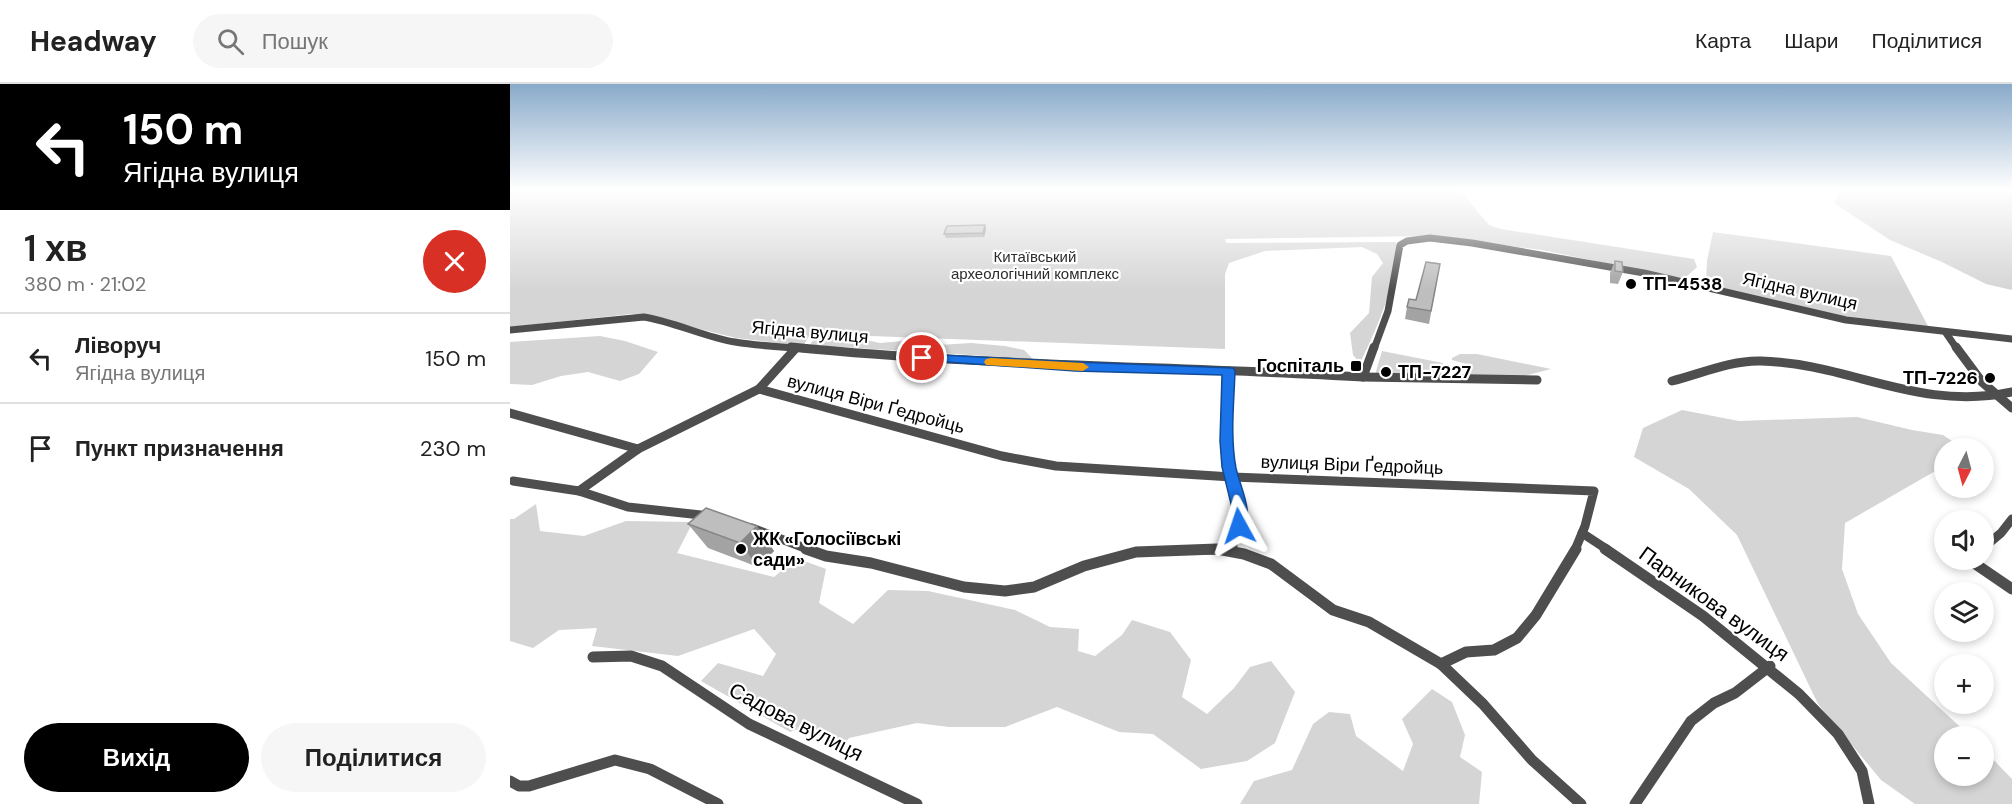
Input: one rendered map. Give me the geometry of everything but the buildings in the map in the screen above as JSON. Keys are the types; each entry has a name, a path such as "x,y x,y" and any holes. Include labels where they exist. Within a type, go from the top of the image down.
{"street":[{"name":"Ягідна вулиця","path":"1363,377 1388,311 1400,245 1404,240 1419,238 1482,244 1542,254 1696,284 1822,315 1908,329 2012,339"},
{"name":"Ягідна вулиця","path":"510,330 644,317 663,320 689,331 735,342 796,348 1075,366 1363,377 1537,380"},
{"path":"1946,333 1966,363 1986,386 2012,408"},
{"name":"вулиця Віри Ґедройць","path":"579,491 638,449 759,389 796,348"},
{"path":"1672,381 1736,364 1758,361 1825,371 1948,396 2000,396 2012,392"},
{"path":"1229,371 1227,441 1240,512 1232,550"},
{"name":"вулиця Віри Ґедройць","path":"759,389 1025,461 1056,466 1232,477 1594,491 1591,509 1582,533"},
{"path":"510,413 638,449"},
{"path":"513,481 579,491 628,507 726,518"},
{"path":"1994,539 2012,519"},
{"path":"744,525 826,556 871,563 964,587 1005,591 1034,587 1084,566 1136,552 1232,550 1270,564 1333,610 1369,622 1441,664 1483,704 1532,760 1581,804"},
{"path":"1441,664 1466,652 1494,650 1517,638 1551,591 1572,557 1582,533"},
{"name":"Парникова вулиця","path":"1582,533 1770,666 1847,743 1863,770 1869,804"},
{"path":"1984,570 2012,589"},
{"name":"Садова вулиця","path":"593,657 631,656 662,666 749,724 916,804"},
{"path":"1635,804 1691,721 1714,703 1735,693 1770,666"},
{"path":"510,782 519,786 529,786 615,760 650,769 718,804"}],"green space":[{"name":"Китаївський археологічний комплекс","path":"510,223 1487,223 1501,229 1694,259 1697,267 1686,277 1678,278 1542,250 1428,236 1225,239 1226,243 1396,242 1394,273 1390,288 1360,363 1353,355 1350,333 1369,313 1372,277 1383,263 1377,254 1362,247 1265,251 1229,263 1225,274 1225,349 844,335 880,343 925,339 939,345 971,343 1005,346 1024,350 1033,359 810,345 816,335 837,335 811,333 803,346 736,338 648,316 631,314 510,327"},
{"path":"1864,223 2012,223 2012,290 1986,284 1890,240"},
{"path":"1713,232 1891,256 1929,328 1845,318 1706,284 1707,261"},
{"path":"600,336 625,341 658,352 639,374 620,381 588,372 561,376 532,385 510,384 510,342"},
{"path":"1382,351 1443,363 1441,375 1375,375"},
{"path":"1460,354 1477,354 1551,369 1520,377 1463,376 1466,364 1452,360"},
{"path":"1682,410 1739,421 1857,417 1943,435 1947,438 1934,438 1934,472 1845,523 1842,569 1858,614 1891,663 1934,703 1934,714 1946,714 1959,726 1934,726 1934,786 1994,786 1994,760 2012,779 2012,804 1915,804 1881,780 1818,704 1737,535 1689,489 1634,457 1643,428"},
{"path":"536,504 540,531 584,536 626,521 693,522 677,553 774,577 796,558 826,569 819,603 853,624 888,590 928,591 1015,610 1050,627 1079,629 1078,651 1095,656 1122,635 1132,620 1170,632 1191,660 1182,697 1207,714 1234,688 1250,667 1271,661 1295,692 1275,743 1247,761 1201,769 1153,734 1119,732 1057,707 1005,727 949,727 917,723 849,738 837,752 807,726 790,732 701,681 718,663 763,676 776,654 754,629 678,656 592,646 597,628 559,630 533,648 510,641 510,519 514,519"},
{"path":"1432,689 1452,702 1465,735 1460,757 1482,772 1479,804 1240,804 1254,781 1292,770 1313,724 1329,712 1350,714 1356,736 1403,771 1413,744 1402,719"}],"slow traffic":[{"path":"991,362 1083,367"}],"place":[{"name":"ТП-4538","path":"1631,284"},
{"name":"Госпіталь","path":"1356,366"},
{"name":"ТП-7227","path":"1386,372"},
{"name":"ТП-7226","path":"1990,378"},
{"name":"ЖК «Голосіївські сади»","path":"741,549"}],"route":[{"path":"922,358 1229,371 1227,441 1229,467 1240,512 1239,526"}]}
